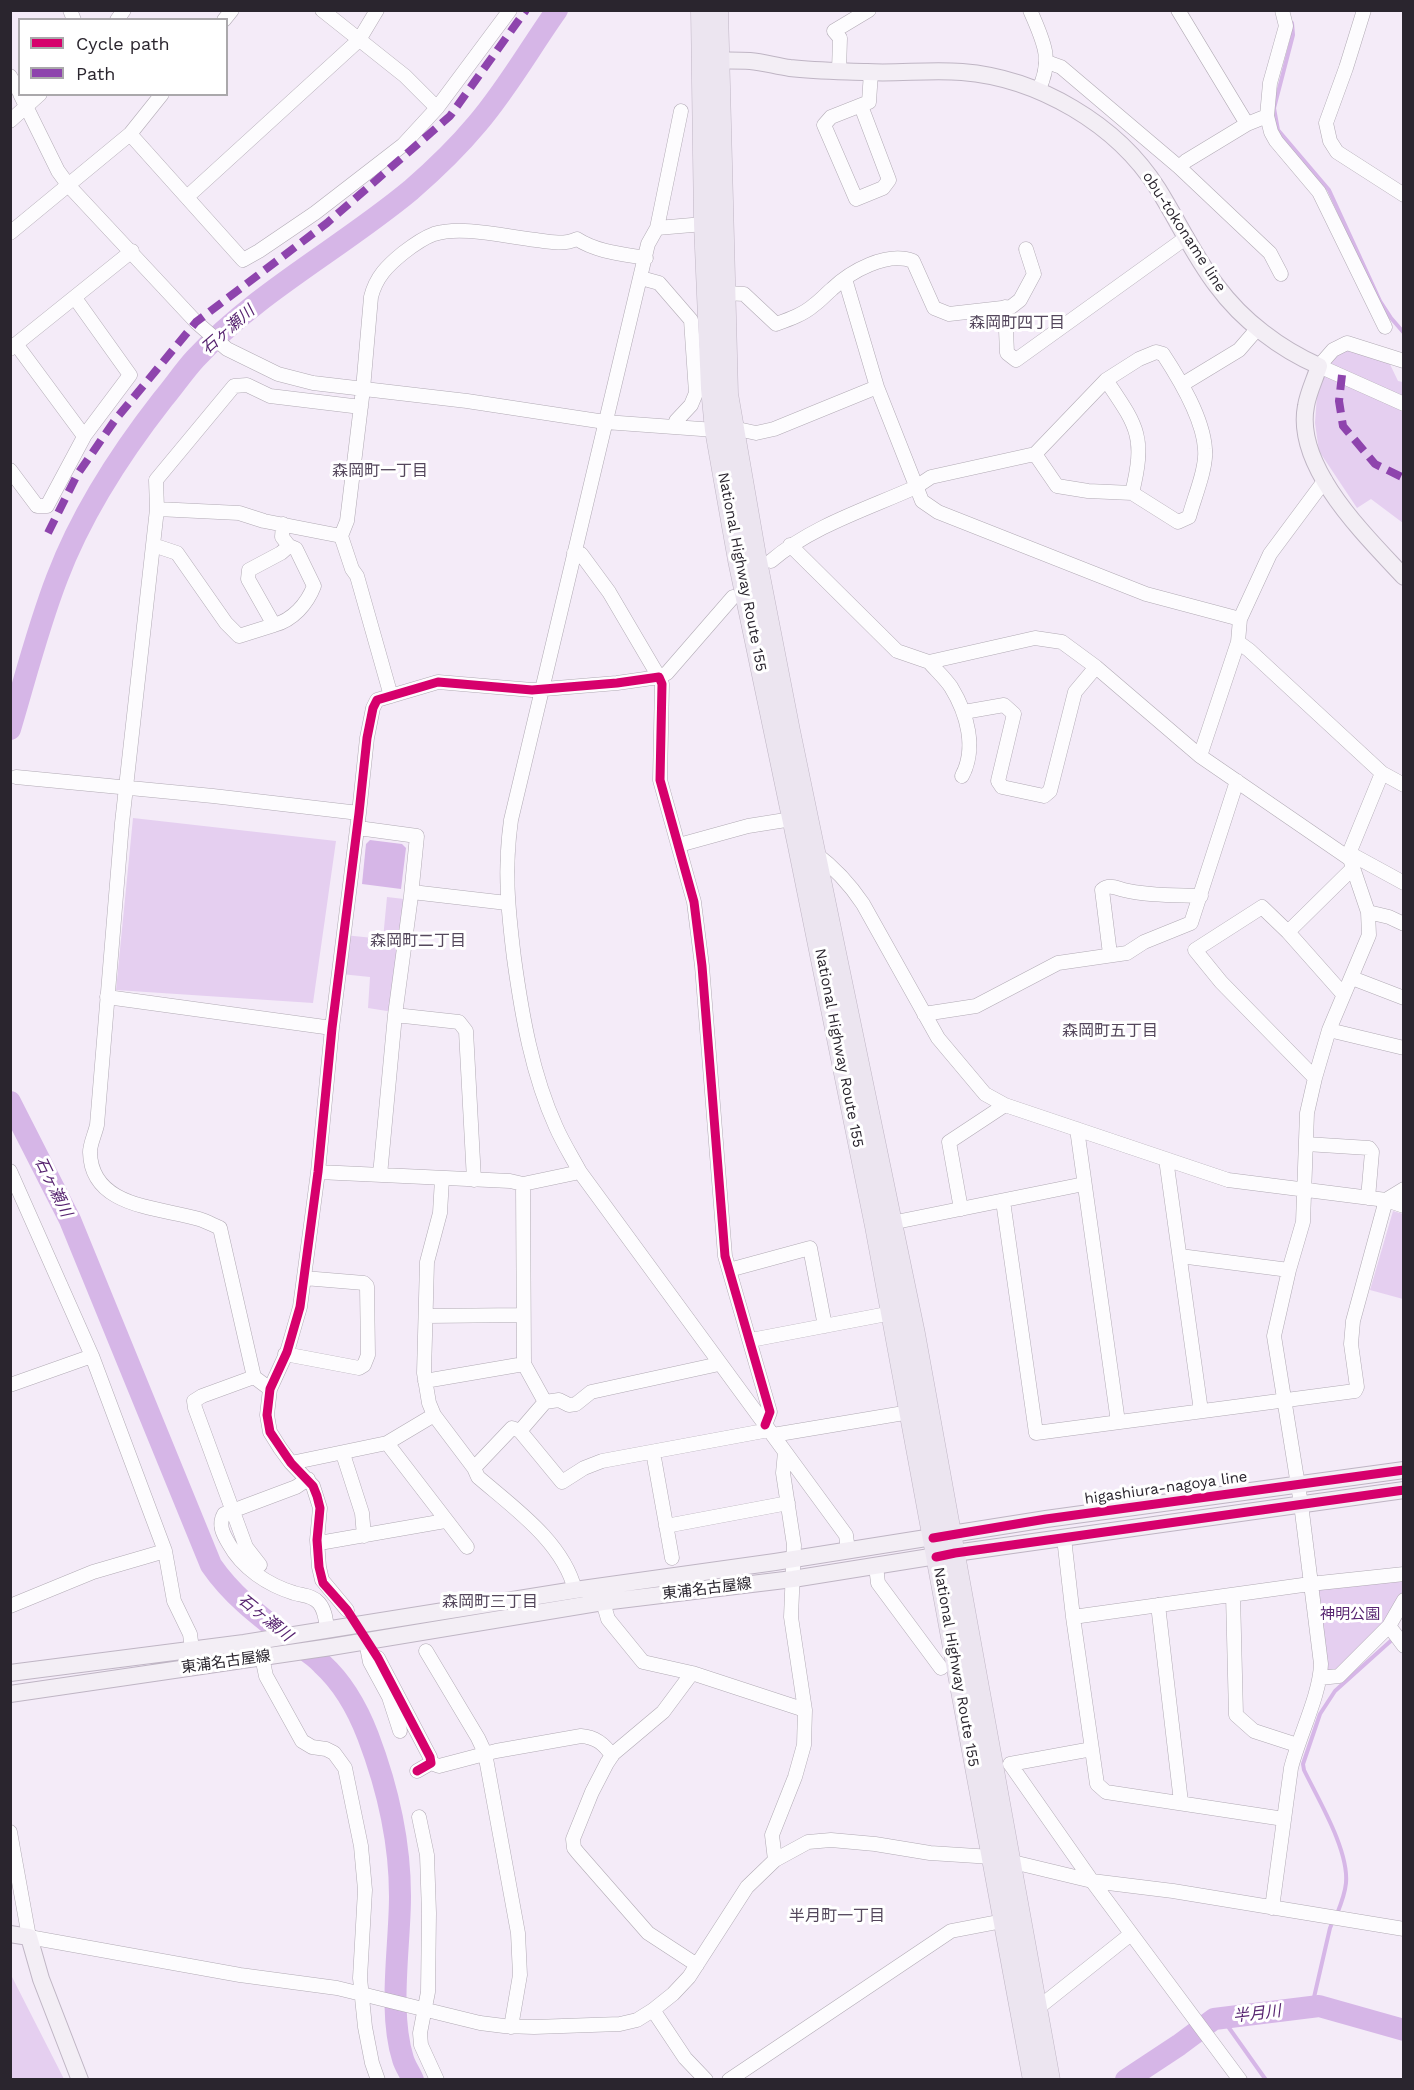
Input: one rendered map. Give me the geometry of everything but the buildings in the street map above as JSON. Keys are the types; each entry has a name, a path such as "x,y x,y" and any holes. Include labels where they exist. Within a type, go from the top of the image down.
{"highway":[{"name":"National Highway Route 155","path":"700,10 710,60 725,293 728,394 724,429 738,560 892,1313 910,1412 944,1545 1011,1862 1050,2079"},
{"name":"National Highway Route 155","path":"718,10 710,60 704,224 711,388 724,429 758,568 915,1334 944,1545 992,1857 1033,2079"}],"main road":[{"name":"obu-tokoname line","path":"710,60 750,61 790,68 871,72 961,72 996,77 1038,91 1071,107 1112,136 1146,172 1215,284 1243,316 1290,350 1319,366"},
{"path":"1319,366 1306,405 1307,441 1325,480 1364,534 1404,577"},
{"name":"higashiura-nagoya line","path":"944,1545 1058,1517 1404,1470"},
{"name":"東浦名古屋線","path":"10,1672 244,1643 575,1590 849,1551 1064,1538 1404,1490"},
{"name":"東浦名古屋線","path":"10,1694 366,1642 603,1602 876,1566 944,1545"},
{"path":"10,1934 29,1937 41,1979 80,2079"}],"street":[{"path":"322,10 405,76 437,108"},
{"path":"187,197 358,40 377,10"},
{"path":"130,135 243,260 315,213 402,145 437,108 510,10"},
{"path":"839,70 840,38 834,31 869,10"},
{"path":"1030,10 1047,54 1045,78 1038,91"},
{"path":"1178,10 1247,124"},
{"path":"1281,10 1286,26 1270,83 1267,116 1271,132 1319,192 1386,327"},
{"path":"1364,10 1326,123 1330,141 1337,152 1404,195"},
{"path":"1047,62 1061,66 1179,167 1270,253 1281,274"},
{"path":"861,106 889,180 883,188 856,199 824,125 831,117 869,102 871,72"},
{"path":"10,76 18,91"},
{"path":"10,233 130,135 160,96"},
{"path":"10,121 22,98"},
{"path":"22,98 58,171 69,186 196,322 238,356 278,374 313,383 467,401 605,422 756,433 774,429 877,387"},
{"path":"681,111 657,228 648,244 511,820 507,852 507,903 522,1013 536,1075 556,1128 580,1172 846,1535 849,1551"},
{"path":"1179,167 1247,124 1267,116"},
{"path":"657,228 704,224"},
{"path":"391,696 357,576 352,569 341,536 347,521 363,389 371,297 375,282 389,264 412,246 433,235 457,231 560,243 577,239 604,250 646,258"},
{"path":"1005,307 1007,353 1016,360 1187,237"},
{"path":"725,293 744,294 777,324 813,306 845,279 877,262 903,257 913,261 934,308 949,314 1011,307 1020,300 1034,274 1026,249"},
{"path":"84,436 13,346 132,251"},
{"path":"641,278 658,284 691,320 696,393 691,405 676,421 676,427"},
{"path":"845,279 877,387 921,501 938,512 1146,594 1240,619"},
{"path":"10,470 37,506 47,506 84,436 130,375 75,298"},
{"path":"1183,384 1239,350 1258,328"},
{"path":"1404,361 1347,343 1333,350 1319,366 1404,404"},
{"path":"771,561 790,545 916,487 931,477 1035,454 1106,380 1139,359 1156,352 1163,354 1183,384 1205,449 1202,471 1189,518 1178,522 1132,493 1089,491 1057,486 1035,454"},
{"path":"1106,380 1132,418 1140,445 1138,469 1132,493"},
{"path":"270,1389 254,1377 220,1228 200,1219 133,1204 106,1189 93,1171 90,1150 97,1125 126,788 157,509 156,480 234,386 247,385 270,396 361,407"},
{"path":"1200,756 1238,642 1240,619 1269,554 1325,480"},
{"path":"157,509 239,513 341,536"},
{"path":"153,545 177,553 239,636 289,619 309,600 314,586 296,549 289,546 282,537 283,524"},
{"path":"790,545 897,651 929,662 950,686 964,712 970,749 967,766 962,776"},
{"path":"274,625 248,579 249,570 281,553 289,546"},
{"path":"574,553 581,554 609,592 662,684 660,780 694,902 725,1256 770,1412 769,1430"},
{"path":"346,1610 322,1580 317,1540 320,1509 313,1486 291,1463 270,1432 267,1415 270,1389 285,1354 300,1307 318,1172 332,1028 360,813 367,738 373,708 377,700 438,682 542,690 659,677 667,673 733,597"},
{"path":"929,662 1035,638 1062,642 1200,756 1350,860 1404,883"},
{"path":"1238,642 1382,773 1404,785"},
{"path":"964,712 1004,705 1014,714 998,781 1002,786 1044,796 1050,791 1075,692 1096,668"},
{"path":"1288,932 1350,860 1382,773"},
{"path":"16,777 360,813"},
{"path":"924,1014 976,1006 1058,963 1127,953 1144,942 1191,923 1237,781"},
{"path":"679,845 748,826 792,819"},
{"path":"358,828 417,836 412,892 395,1015 380,1175"},
{"path":"815,853 837,870 863,904 938,1038 985,1094 1005,1105 1228,1180 1368,1197 1404,1206"},
{"path":"1272,1908 1291,1768 1320,1678 1320,1648 1274,1336 1288,1270 1304,1222 1307,1113 1315,1078 1342,994 1352,978 1369,936 1368,912 1350,860"},
{"path":"1110,954 1102,890 1104,887 1109,886 1134,892 1201,896"},
{"path":"412,892 507,903"},
{"path":"1315,1078 1221,982 1195,951 1262,907 1288,932 1342,994"},
{"path":"1368,912 1389,917 1404,924"},
{"path":"1352,978 1404,998"},
{"path":"107,997 332,1028"},
{"path":"395,1015 459,1022 464,1026 474,1180"},
{"path":"1329,1030 1404,1048"},
{"path":"961,1209 949,1142 1005,1105"},
{"path":"1077,1128 1118,1422"},
{"path":"1306,1144 1369,1148 1372,1152 1368,1197"},
{"path":"1166,1159 1201,1411"},
{"path":"10,1172 15,1191 92,1356 165,1551 174,1601 190,1634 192,1649"},
{"path":"318,1172 510,1181 523,1184 580,1172"},
{"path":"442,1179 440,1213 428,1262 425,1381 429,1403 434,1415 474,1468 478,1477 546,1539 571,1574 575,1590"},
{"path":"523,1184 524,1365 545,1402"},
{"path":"891,1223 1084,1184"},
{"path":"1003,1201 1036,1433 1355,1391 1357,1387 1351,1344 1353,1321 1386,1200 1404,1189"},
{"path":"729,1270 810,1248 825,1326"},
{"path":"1180,1256 1288,1270"},
{"path":"285,1354 359,1368 364,1365 368,1355 367,1286 364,1283 303,1278"},
{"path":"751,1340 892,1313"},
{"path":"426,1316 523,1315"},
{"path":"10,1385 92,1356"},
{"path":"520,1431 545,1402 559,1400 569,1405 576,1404 591,1392 719,1364"},
{"path":"425,1381 524,1365"},
{"path":"254,1377 209,1393 194,1401 246,1547 260,1565"},
{"path":"474,1468 512,1428 520,1431 562,1482 584,1468 602,1461 769,1430 910,1412"},
{"path":"291,1463 387,1443 434,1415"},
{"path":"387,1443 467,1547"},
{"path":"653,1452 672,1558"},
{"path":"775,1860 772,1835 795,1777 804,1745 805,1710 791,1617 794,1545 783,1473 785,1452"},
{"path":"340,1453 344,1457 362,1513 364,1536"},
{"path":"308,1479 297,1487 222,1516 221,1529 240,1561 274,1585 308,1596 319,1603 324,1611 322,1630"},
{"path":"666,1526 788,1503"},
{"path":"317,1540 325,1542 445,1521"},
{"path":"1064,1538 1072,1617 1097,1784 1106,1792 1284,1819"},
{"path":"10,1606 93,1572 165,1551"},
{"path":"876,1566 878,1583 941,1668"},
{"path":"1072,1617 1310,1584 1404,1574"},
{"path":"1233,1595 1236,1715 1254,1731 1297,1745"},
{"path":"1320,1678 1339,1676 1395,1622 1404,1600"},
{"path":"603,1602 608,1619 643,1662 692,1673 805,1710"},
{"path":"1158,1605 1181,1802"},
{"path":"1395,1622 1404,1646"},
{"path":"366,1642 370,1662 389,1697 400,1731"},
{"path":"426,1651 485,1753 518,1933 520,1975 511,2027"},
{"path":"266,1656 266,1676 302,1741 312,1747 334,1753 345,1768 361,1846 365,1890 360,1978 364,2027 378,2079"},
{"path":"378,1658 430,1756 431,1763"},
{"path":"692,1673 663,1712 612,1756 592,1792 573,1839 574,1848 648,1933 697,1965"},
{"path":"431,1763 439,1766 485,1753 581,1736 599,1740 612,1756"},
{"path":"1092,1749 1010,1764 1092,1881 1240,2079"},
{"path":"417,1771 431,1763"},
{"path":"419,1817 429,1878 428,1992 422,2009 420,2033 421,2045 437,2079"},
{"path":"10,1832 21,1882 29,1937 240,1975 337,1988 480,2023 511,2027 620,2024 637,2020 673,1994 688,1977 747,1887 775,1860 808,1842 831,1840 930,1853 992,1857 1092,1881 1173,1891 1404,1929"},
{"path":"729,2079 951,1931 1003,1921"},
{"path":"1038,2008 1131,1934"},
{"path":"652,2010 685,2058 706,2079"}],"green space":[{"path":"1347,343 1386,356 1398,381 1403,382 1403,523 1371,499 1357,508 1319,451 1315,423 1319,366"},
{"path":"133,818 336,841 313,1003 116,990"},
{"path":"387,897 404,899 393,1012 368,1008 370,977 341,974 344,935 383,939"},
{"path":"1393,1211 1403,1214 1403,1299 1370,1290"},
{"name":"神明公園","path":"1403,1574 1403,1600 1339,1676 1320,1678 1310,1584"},
{"path":"11,1975 64,2079 11,2079"}],"shaded area":[{"path":"370,840 402,844 406,848 401,889 362,884 366,844"}],"waterway":[{"name":"石ヶ瀬川","path":"10,729 44,615 67,554 103,484 147,420 191,364 245,312 384,211 411,190 445,158 488,111 557,10"},
{"path":"1292,23 1293,35 1274,108 1278,130 1329,190 1380,301 1404,333"},
{"name":"石ヶ瀬川","path":"10,1102 70,1220 211,1565 249,1606 330,1671 349,1697 364,1726 381,1774 398,1855 400,1915 396,2021 403,2059 413,2080"},
{"path":"1337,1914 1346,1883 1343,1856 1303,1764 1320,1714 1335,1691 1394,1638"},
{"path":"1312,2006 1333,1921"},
{"name":"半月川","path":"1126,2080 1214,2019 1319,2006 1404,2030"},
{"path":"1222,2018 1266,2080"}],"marked path":[{"path":"48,533 77,475 115,420 196,322 327,223 450,116 526,10"},
{"path":"1342,375 1339,401 1343,426 1375,464 1404,478"}],"cycle path":[{"path":"417,1771 431,1763 430,1757 378,1658 347,1610 323,1583 317,1540 320,1508 317,1496 313,1486 291,1463 270,1432 267,1415 270,1389 287,1352 300,1307 318,1172 332,1028 367,738 373,708 377,700 438,682 532,690 659,677 662,684 660,780 694,902 702,966 725,1256 770,1412 765,1425"},
{"path":"933,1538 1046,1519 1404,1470"},
{"path":"936,1557 1404,1490"}],"district":[{"name":"森岡町四丁目","path":"1017,323"},
{"name":"森岡町一丁目","path":"380,471"},
{"name":"森岡町二丁目","path":"418,941"},
{"name":"森岡町五丁目","path":"1110,1031"},
{"name":"森岡町三丁目","path":"490,1602"},
{"name":"半月町一丁目","path":"837,1916"}]}
